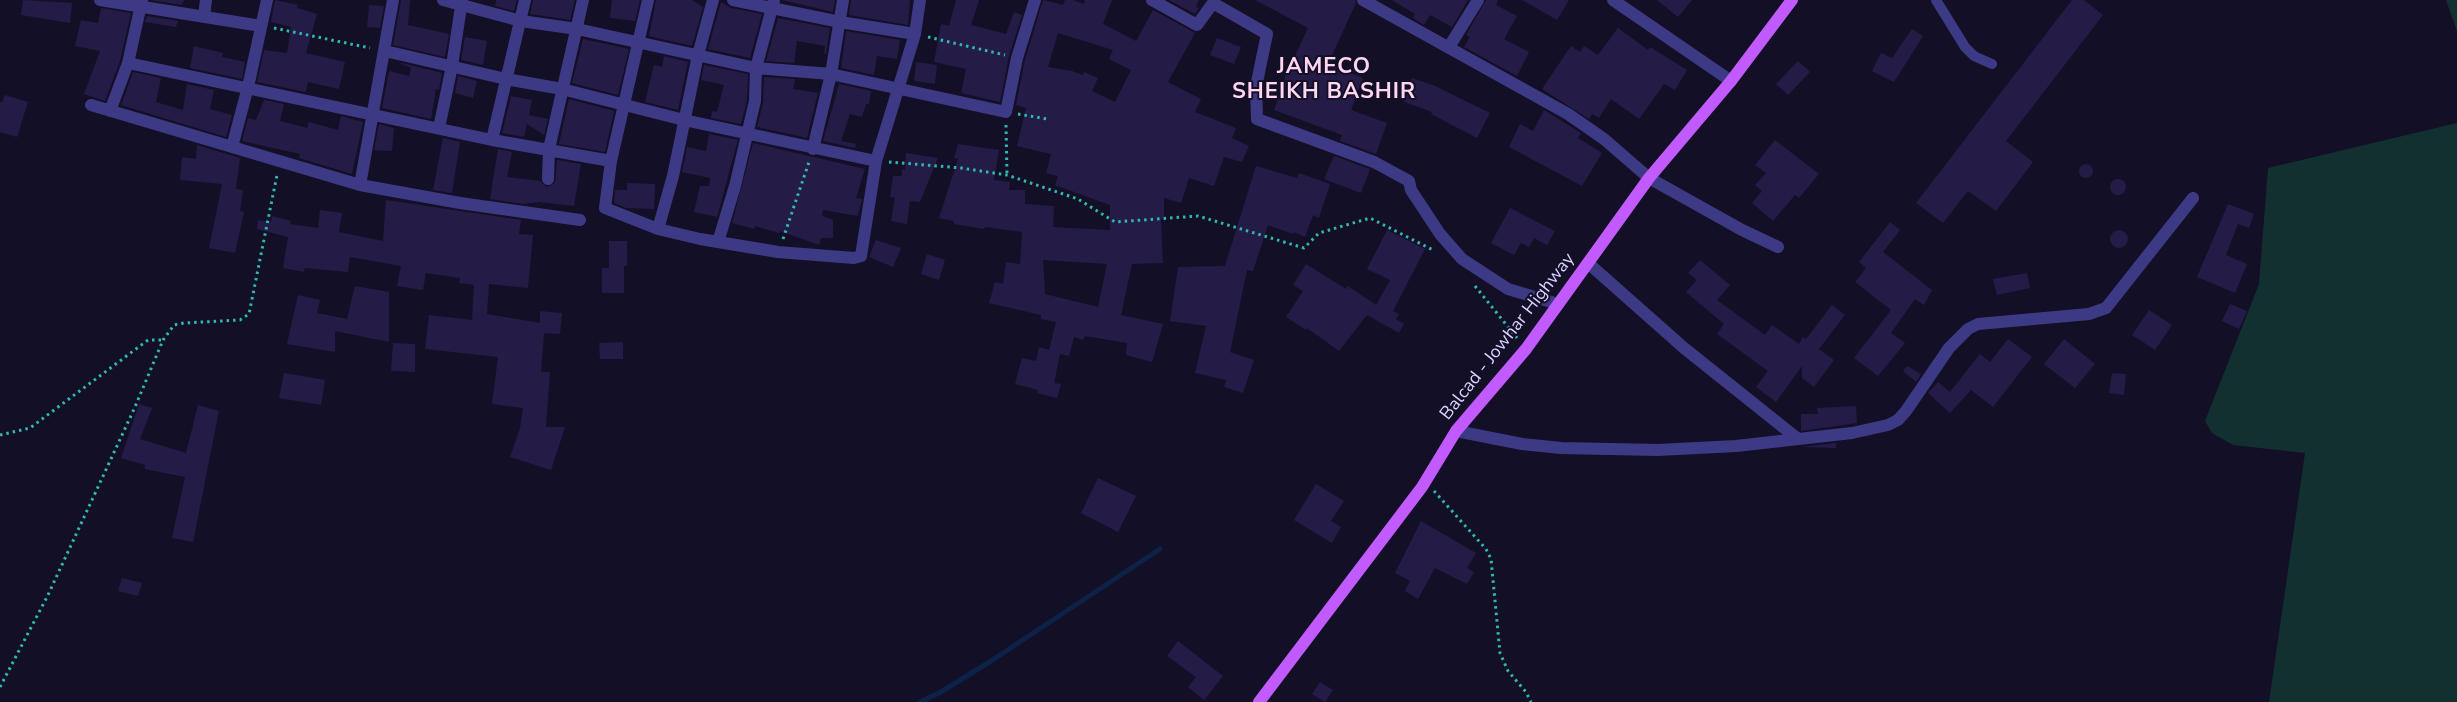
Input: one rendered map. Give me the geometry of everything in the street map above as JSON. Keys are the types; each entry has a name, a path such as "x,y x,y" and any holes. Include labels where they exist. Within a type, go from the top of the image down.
{"main road":[{"name":"Balcad - Jowhar Highway","path":"1259,702 1426,481 1456,431 1526,349 1649,178 1731,80 1792,0"}],"street":[{"path":"100,0 141,3 261,26"},
{"path":"204,16 206,0"},
{"path":"232,147 248,88 266,0"},
{"path":"360,185 393,0"},
{"path":"443,0 461,2 521,21 577,29 756,68 831,74 1006,112 1017,58 1035,0"},
{"path":"492,140 525,0"},
{"path":"548,180 549,149 583,0"},
{"path":"648,0 611,161 605,208 658,229 718,242 778,252 854,258 861,256 876,161 915,34 920,0"},
{"path":"658,229 673,176 698,55 713,0"},
{"path":"733,0 773,4 840,22 915,34"},
{"path":"813,149 831,74 843,0"},
{"path":"1152,0 1197,25 1213,3 1267,34 1256,88 1256,120 1374,162 1409,181 1411,190 1440,234 1462,259 1508,289 1558,304"},
{"path":"1363,0 1568,114 1604,139 1649,178 1742,230 1778,247"},
{"path":"1449,47 1478,0"},
{"path":"1613,0 1731,80"},
{"path":"439,128 452,66 461,2"},
{"path":"110,111 128,63 141,3"},
{"path":"718,242 735,186 755,101 756,68 773,4"},
{"path":"385,50 562,89 684,120 876,161"},
{"path":"128,63 492,140 611,161"},
{"path":"91,105 360,185 460,203 580,220"},
{"path":"1456,431 1522,444 1561,448 1658,450 1736,446 1852,433 1888,425 1898,420 1949,348 1968,329 1978,324 2089,314 2106,308 2193,198"},
{"path":"1588,263 1684,348 1798,439"}],"lane":[{"path":"1936,0 1964,47 1974,56 1992,64"}],"path":[{"path":"261,26 385,50"},
{"path":"915,34 1017,58"},
{"path":"1007,175 1006,112 1047,120"},
{"path":"778,252 813,149"},
{"path":"876,161 961,168 1007,175 1078,199 1115,222 1198,216 1304,248 1319,233 1370,218 1437,252"},
{"path":"0,687 48,595 163,340 174,325 240,320 249,314 273,188 281,162"},
{"path":"1473,284 1526,349"},
{"path":"0,435 30,428 148,340 163,340"},
{"path":"1426,481 1486,549 1491,559 1500,653 1508,671 1526,692 1531,702"}],"green space":[{"path":"2446,0 2457,0 2457,31"},
{"path":"2457,123 2457,702 2269,702 2305,453 2233,445 2212,433 2205,421 2259,284 2268,168"}],"building":[{"path":"23,0 72,3 70,23 21,15"},
{"path":"151,0 184,0 182,5"},
{"path":"275,0 298,5 297,8 317,14 306,53 345,62 339,89 308,82 306,92 257,82 264,50 287,53 291,27 271,22"},
{"path":"401,0 410,0 408,25 449,34 445,57 393,45"},
{"path":"496,0 517,0 514,11 495,6"},
{"path":"533,0 575,0 570,20 530,14"},
{"path":"612,0 640,0 635,21 610,18"},
{"path":"656,0 692,0 703,7 692,46 649,36"},
{"path":"782,0 835,0 833,12"},
{"path":"851,0 910,0 908,25 849,15"},
{"path":"956,0 979,0 971,25 1006,34 1014,12 1022,15 1009,56 1000,102 961,93 966,69 934,62 941,24 949,26"},
{"path":"1043,0 1063,5 1065,0 1073,0 1084,4 1085,0 1112,0 1103,24 1136,41 1153,10 1195,33 1168,82 1201,99 1195,112 1236,128 1232,138 1249,146 1242,162 1224,157 1214,186 1189,178 1181,203 1164,198 1164,219 1161,219 1163,263 1132,264 1121,315 1163,324 1152,362 1126,355 1127,343 1085,336 1083,340 1074,337 1069,356 1060,354 1054,383 1061,384 1057,398 1037,393 1038,390 1015,384 1022,358 1036,361 1039,347 1049,350 1056,322 1041,319 1041,315 989,303 995,282 1003,284 1006,262 1020,264 1022,232 954,224 954,221 939,218 958,159 954,158 958,144 999,150 994,180 1010,182 1009,190 1025,190 1025,204 1054,206 1053,227 1110,230 1110,205 1055,185 1058,176 1046,173 1051,154 1017,146 1026,108 1016,105 1025,60","holes":["1058,33 1113,50 1109,59 1131,70 1115,102 1092,91 1098,78 1084,72 1083,75 1048,67","1043,260 1107,264 1098,307 1045,294"]},
{"path":"1169,0 1199,0 1196,7 1199,8 1195,14"},
{"path":"1255,0 1355,0 1356,3 1328,64 1363,78 1351,110 1387,123 1376,154 1340,141 1342,135 1274,110 1285,77 1308,28"},
{"path":"1392,0 1468,0 1452,27 1430,15 1424,25 1413,18 1415,14"},
{"path":"1486,0 1498,0 1496,5 1517,16 1504,39 1529,52 1517,76 1464,47 1470,37 1466,35"},
{"path":"1522,0 1569,0 1557,20"},
{"path":"1657,0 1692,0 1678,17"},
{"path":"2072,0 2084,0 2103,15 2006,141 2033,162 1996,211 1968,191 1943,223 1916,203"},
{"path":"721,2 731,8 762,14 750,58 708,49"},
{"path":"369,5 384,6 380,28 367,27"},
{"path":"101,8 131,13 120,61 105,101 84,94 100,51 75,46 81,20 98,23"},
{"path":"147,16 178,21 176,27 145,22"},
{"path":"778,18 830,28 826,54 824,54 825,46 797,41 794,63 766,61"},
{"path":"1618,28 1648,50 1650,47 1687,70 1675,90 1664,84 1639,119 1611,99 1599,118 1592,114 1589,119 1542,89 1571,46 1580,52 1584,46 1598,55"},
{"path":"1912,29 1923,36 1894,82 1872,71 1881,53 1892,58"},
{"path":"846,31 900,40 897,59 877,56 874,75 841,68"},
{"path":"465,37 487,41 483,65 461,60"},
{"path":"1217,38 1241,47 1234,64 1210,55"},
{"path":"583,39 629,49 618,95 572,83"},
{"path":"194,46 223,53 222,57 245,62 242,79 190,68"},
{"path":"664,56 688,62 678,110 645,102 654,65 662,67"},
{"path":"1798,61 1810,72 1788,95 1776,84"},
{"path":"398,62 442,73 439,90 436,89 431,119 382,108 389,71 409,76 411,68"},
{"path":"916,62 937,65 935,84 914,81"},
{"path":"704,65 748,74 747,100 741,124 711,118 712,111 717,112 724,85 701,80"},
{"path":"133,72 161,78 156,102 183,110 187,84 214,90 210,109 232,115 226,137 121,105"},
{"path":"458,76 477,81 473,98 455,93"},
{"path":"764,77 795,79 793,89 818,93 807,138 757,127 763,103"},
{"path":"1412,78 1435,86 1490,113 1477,138 1431,114 1432,112 1404,102"},
{"path":"839,84 871,91 869,104 866,104 862,117 850,114 841,141 856,144 855,148 823,141"},
{"path":"5,95 28,102 17,137 0,132 0,102 2,102"},
{"path":"511,96 532,100 529,115 548,119 544,135 527,124 524,137 502,133"},
{"path":"569,99 614,111 605,152 559,144"},
{"path":"264,100 284,104 280,121 307,128 309,122 338,130 341,116 363,122 352,174 299,158 300,154 242,141 248,118 256,120"},
{"path":"1544,110 1581,133 1578,138 1602,153 1582,186 1509,147 1520,124 1533,131"},
{"path":"379,124 394,128 392,151 374,150"},
{"path":"709,134 738,140 717,217 694,212 700,186 709,186 710,178 682,172 687,147 706,151"},
{"path":"443,138 460,142 452,193 433,190"},
{"path":"1775,140 1819,174 1799,198 1795,195 1773,221 1752,203 1762,191 1755,185 1766,173 1755,165"},
{"path":"753,143 865,169 856,198 862,199 858,216 823,210 822,216 833,220 833,238 821,238 819,245 780,231 779,233 755,226 754,229 732,223"},
{"path":"197,145 240,158 236,189 243,190 240,211 244,212 235,253 209,248 222,184 180,180 182,157 196,159"},
{"path":"498,149 512,152 507,177 540,181 547,187 555,183 557,160 581,164 574,206 540,202 523,204 490,199"},
{"path":"906,153 938,158 920,202 910,201 907,224 891,221 895,198 890,197 893,176 902,176 902,169 905,170"},
{"path":"1334,156 1370,169 1361,193 1324,179"},
{"path":"2083,164 2089,164 2093,171 2089,178 2083,178 2079,174 2079,168"},
{"path":"1256,166 1297,178 1299,173 1330,184 1319,218 1313,215 1305,237 1268,225 1253,271 1247,270 1230,352 1254,360 1243,393 1224,387 1226,380 1195,373 1206,326 1170,321 1178,267 1225,266"},
{"path":"2118,179 2126,187 2118,195 2110,187"},
{"path":"627,183 655,184 654,209 626,208 614,203 615,190 627,190"},
{"path":"386,200 521,220 519,234 533,235 528,288 489,284 487,314 540,323 540,311 562,313 560,334 544,333 541,372 550,372 546,427 565,427 551,470 510,457 520,428 523,408 492,404 498,357 425,349 429,315 472,320 474,285 459,283 460,278 426,273 423,290 397,286 401,266 350,257 348,272 305,268 304,272 283,268 288,237 257,229 258,220 271,222 272,216 291,221 290,224 318,228 320,210 342,213 339,232 383,241"},
{"path":"2228,204 2254,214 2249,228 2238,224 2226,255 2247,264 2235,293 2197,277"},
{"path":"1510,208 1555,231 1547,245 1534,238 1529,247 1521,243 1514,255 1491,243"},
{"path":"1890,222 1900,230 1883,252 1932,290 1924,305 1915,299 1891,333 1905,343 1878,376 1854,358 1891,310 1855,282 1866,268 1859,262"},
{"path":"1387,230 1425,249 1393,311 1399,314 1396,319 1404,324 1399,333 1367,315 1339,351 1307,328 1306,330 1286,317 1303,291 1293,285 1306,264 1346,289 1348,286 1376,305 1390,280 1367,269"},
{"path":"2119,230 2125,233 2128,239 2125,245 2119,248 2113,245 2110,239 2113,233"},
{"path":"876,240 901,248 893,267 869,257"},
{"path":"609,241 627,241 627,266 624,266 624,293 602,293 602,268 609,268"},
{"path":"927,254 945,260 939,280 921,274"},
{"path":"1700,260 1730,285 1717,300 1765,335 1772,325 1799,344 1803,337 1806,339 1832,305 1845,315 1819,349 1834,360 1814,387 1802,378 1802,366 1776,402 1756,387 1768,371 1717,334 1724,324 1686,292 1697,280 1688,273"},
{"path":"2027,273 2030,288 1997,295 1993,279"},
{"path":"355,286 389,292 389,342 335,331 335,352 287,344 298,295 320,300 317,313 347,319"},
{"path":"2230,304 2247,311 2239,329 2222,321"},
{"path":"2149,310 2172,325 2155,350 2132,335"},
{"path":"2008,339 2032,357 1993,407 1971,390 1950,413 1928,393 1938,382 1950,392 1980,354 1990,362"},
{"path":"2064,339 2095,364 2075,388 2044,364"},
{"path":"623,342 623,359 600,359 599,343"},
{"path":"393,343 415,344 415,372 391,371"},
{"path":"1907,366 1921,374 1916,382 1903,371"},
{"path":"284,373 325,380 321,405 279,398"},
{"path":"2112,373 2126,374 2124,395 2109,393"},
{"path":"139,404 152,408 140,439 186,453 198,405 219,411 193,542 172,538 185,477 145,469 145,465 121,458"},
{"path":"1856,406 1857,423 1801,431 1801,414 1818,414 1817,408"},
{"path":"1836,443 1836,448 1801,447"},
{"path":"1098,478 1136,496 1118,532 1081,513"},
{"path":"1316,484 1344,501 1331,521 1341,527 1332,543 1294,520"},
{"path":"1421,521 1476,553 1467,568 1474,572 1467,584 1435,568 1418,599 1405,591 1410,581 1395,573"},
{"path":"122,578 142,583 138,596 118,591"},
{"path":"1178,641 1223,676 1204,700 1188,687 1196,677 1167,656"},
{"path":"1320,682 1333,690 1325,702 1312,694"}],"waterway":[{"path":"920,702 939,693 991,661 1160,549"}],"district":[{"name":"JAMECO SHEIKH BASHIR","path":"1324,80"}]}
